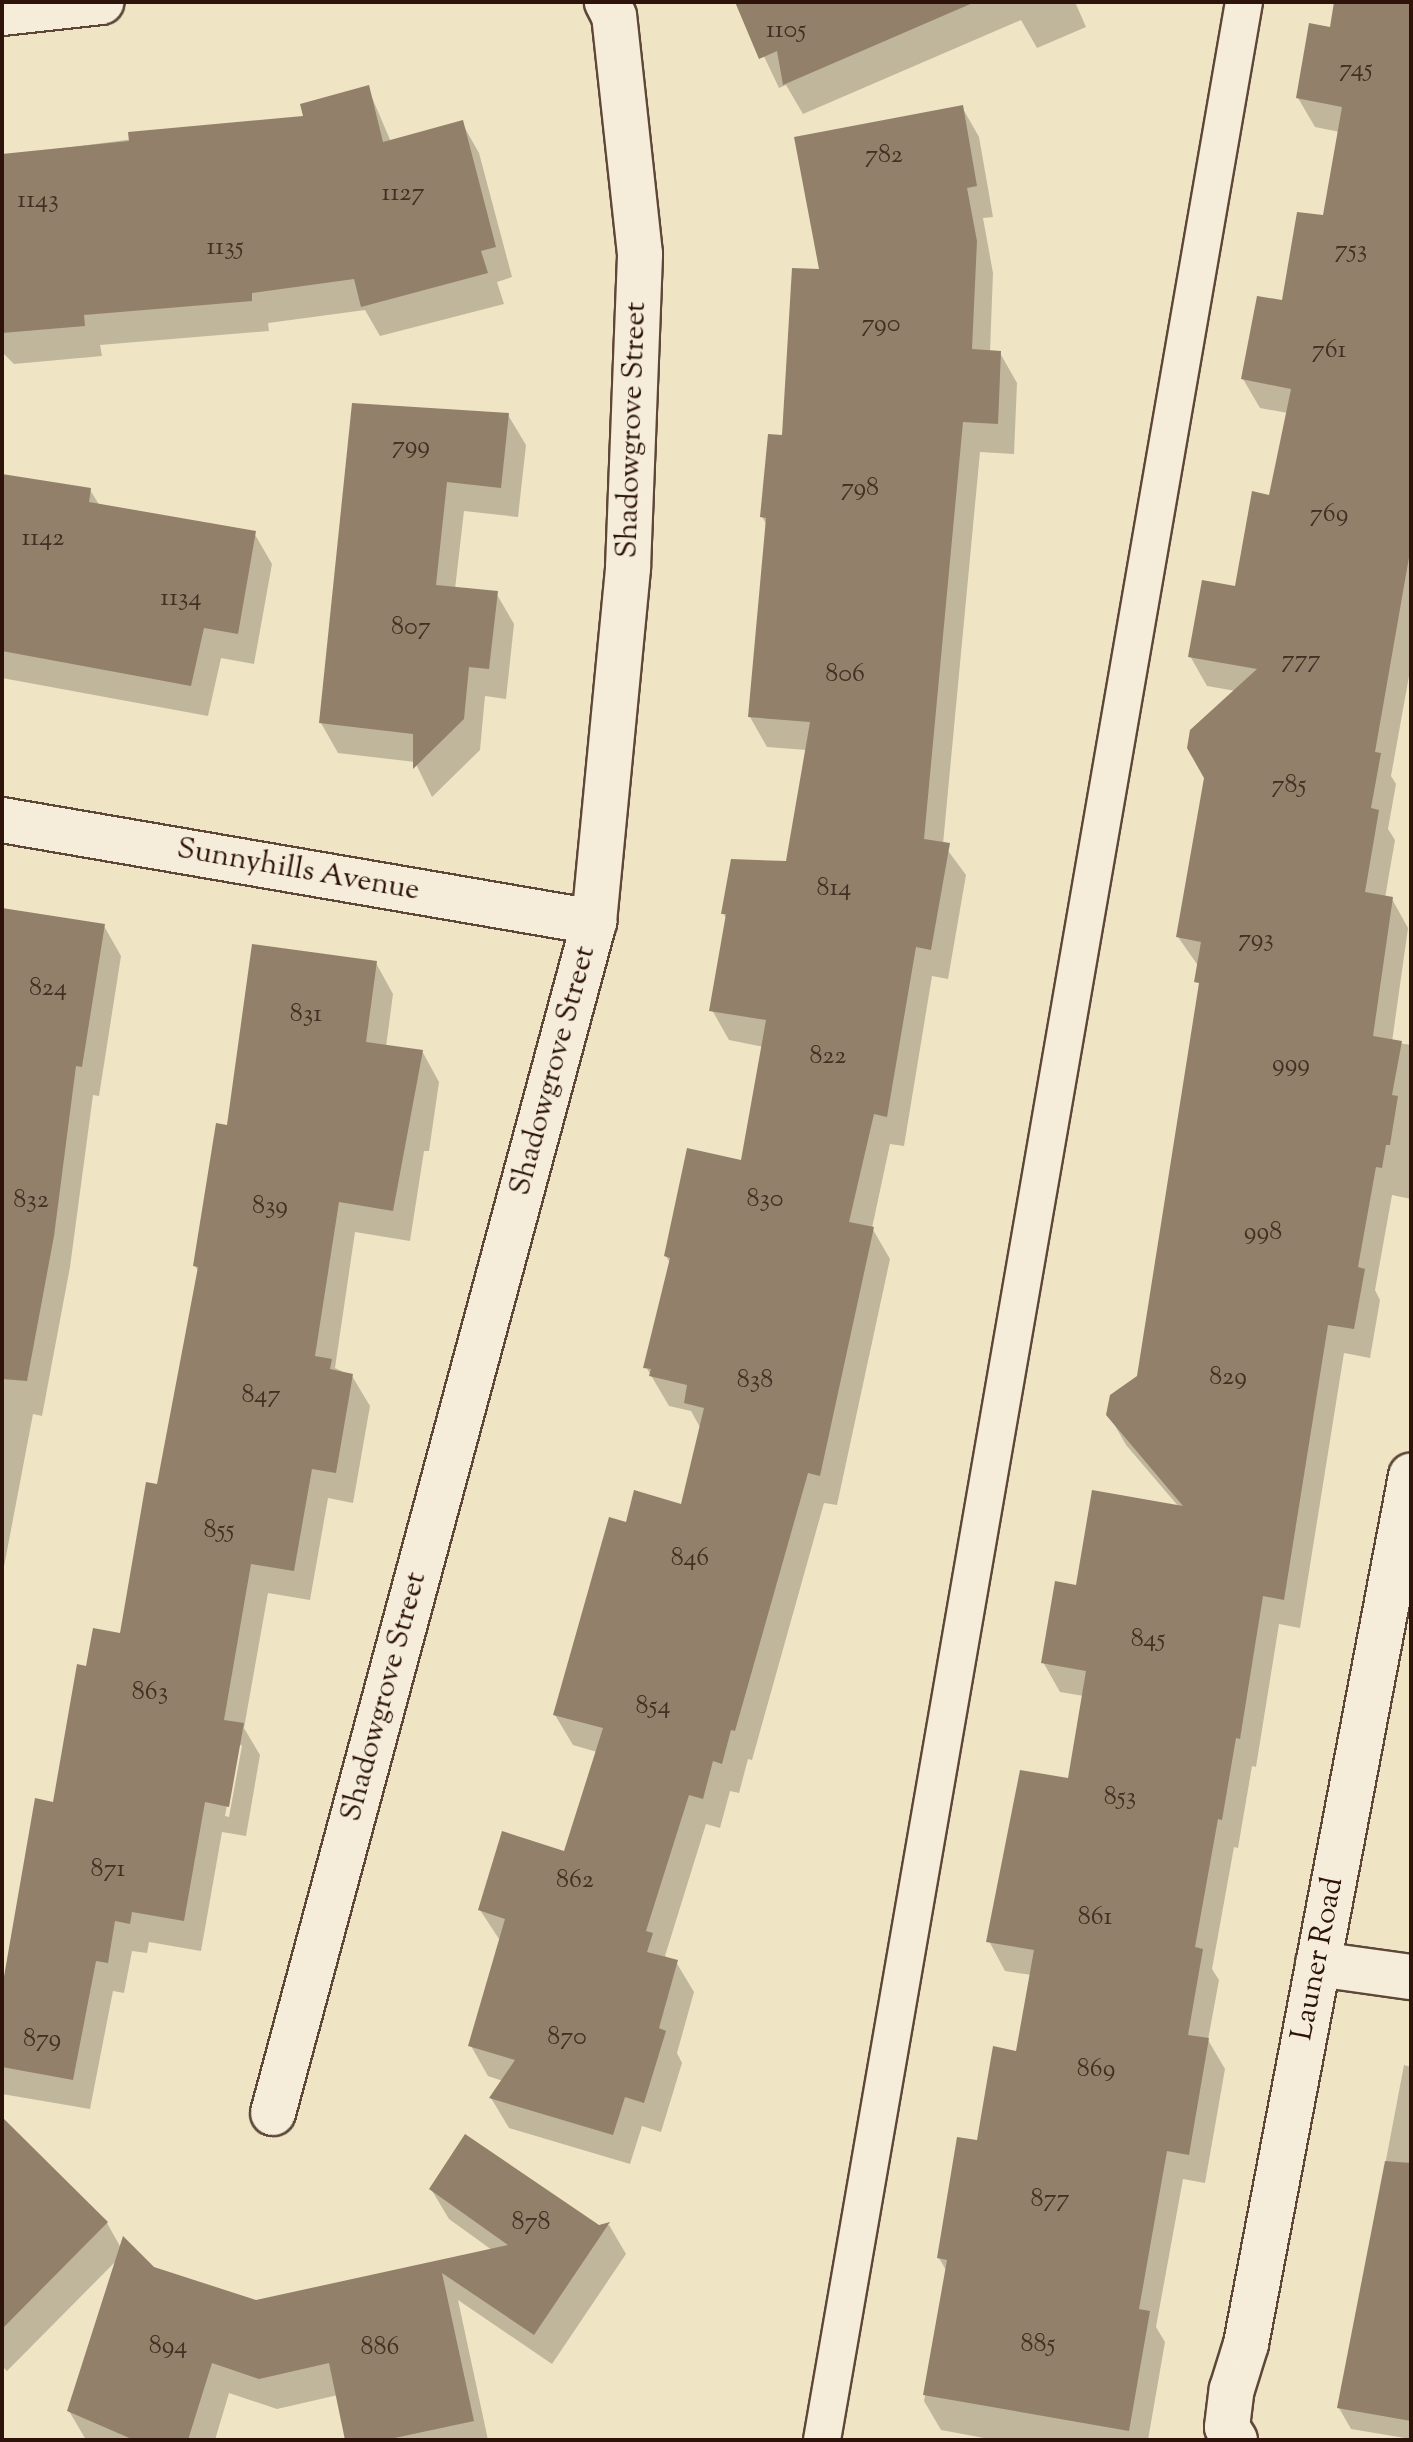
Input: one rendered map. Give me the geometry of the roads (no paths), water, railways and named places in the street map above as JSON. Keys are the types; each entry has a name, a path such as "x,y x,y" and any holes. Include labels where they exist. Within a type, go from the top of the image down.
{"street":[{"path":"2,13 101,2"},
{"name":"Shadowgrove Street","path":"273,2113 594,922 628,568 640,254 614,16 607,2"},
{"name":"Sunnyhills Avenue","path":"2,820 594,922"},
{"name":"Launer Road","path":"1235,2440 1227,2427 1232,2389 1246,2344 1411,1476"},
{"path":"1318,1964 1411,1977"}],"lane":[{"path":"822,2440 1244,2"}]}
